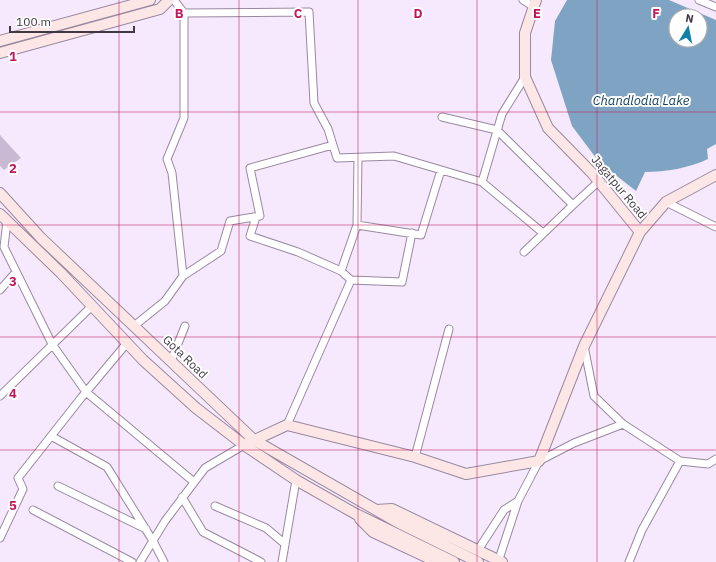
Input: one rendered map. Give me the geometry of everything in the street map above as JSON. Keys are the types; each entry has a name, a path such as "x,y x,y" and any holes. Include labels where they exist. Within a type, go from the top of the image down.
{"street":[{"path":"0,41 150,0"},
{"path":"0,53 160,9 169,0"},
{"path":"174,0 184,13 184,118 167,159 172,173 183,276"},
{"path":"523,0 535,4"},
{"path":"699,0 716,7"},
{"name":"Jagatpur Road","path":"535,4 525,33 525,77 548,128 598,182 640,232 584,346 539,461"},
{"path":"184,13 309,12 314,102 328,129 337,158 394,156 482,182 543,233"},
{"path":"28,34 31,44"},
{"path":"482,182 502,114 525,77"},
{"path":"442,117 497,130 572,206"},
{"path":"134,326 165,301 183,276 221,251 230,221 260,216 250,168 333,145"},
{"path":"341,271 357,225 358,158"},
{"path":"357,225 421,235 441,170"},
{"path":"640,232 666,202 716,174"},
{"path":"524,252 598,182"},
{"name":"Gota Road","path":"0,193 41,238 254,440 396,522 478,562"},
{"path":"666,202 716,226"},
{"path":"4,217 4,247 52,344 86,392 194,482"},
{"path":"4,217 61,273 142,360 196,408 244,445 296,480 354,514 384,527 454,562"},
{"path":"256,217 250,236 298,252 341,271 351,280 402,282 412,233"},
{"path":"0,290 16,272"},
{"path":"287,425 351,280"},
{"path":"0,396 92,306"},
{"path":"171,361 185,326"},
{"path":"415,457 449,329"},
{"path":"0,538 23,489 18,478 127,343"},
{"path":"584,346 594,396 623,424 680,461 708,464 716,459"},
{"path":"140,562 182,497 205,468 244,445 287,425 415,457 466,474 539,461 574,443 623,424"},
{"path":"51,436 107,467 153,540 164,562"},
{"path":"376,510 392,509 499,561 518,501 539,461"},
{"path":"629,562 642,530 680,461"},
{"path":"282,562 296,480"},
{"path":"58,486 146,529"},
{"path":"182,497 203,532 261,562"},
{"path":"478,550 504,510 518,501"},
{"path":"216,506 266,528 285,544"},
{"path":"33,510 132,562"},
{"path":"354,514 373,532 418,557 437,562"}],"water":[{"name":"Chandlodia Lake","path":"567,0 669,0 688,8 668,8 668,48 708,48 708,17 716,20 716,144 707,149 708,159 677,169 645,172 636,191 599,162 572,126 551,60 555,21"}],"building":[{"path":"0,135 21,158 4,170 0,166"}]}
